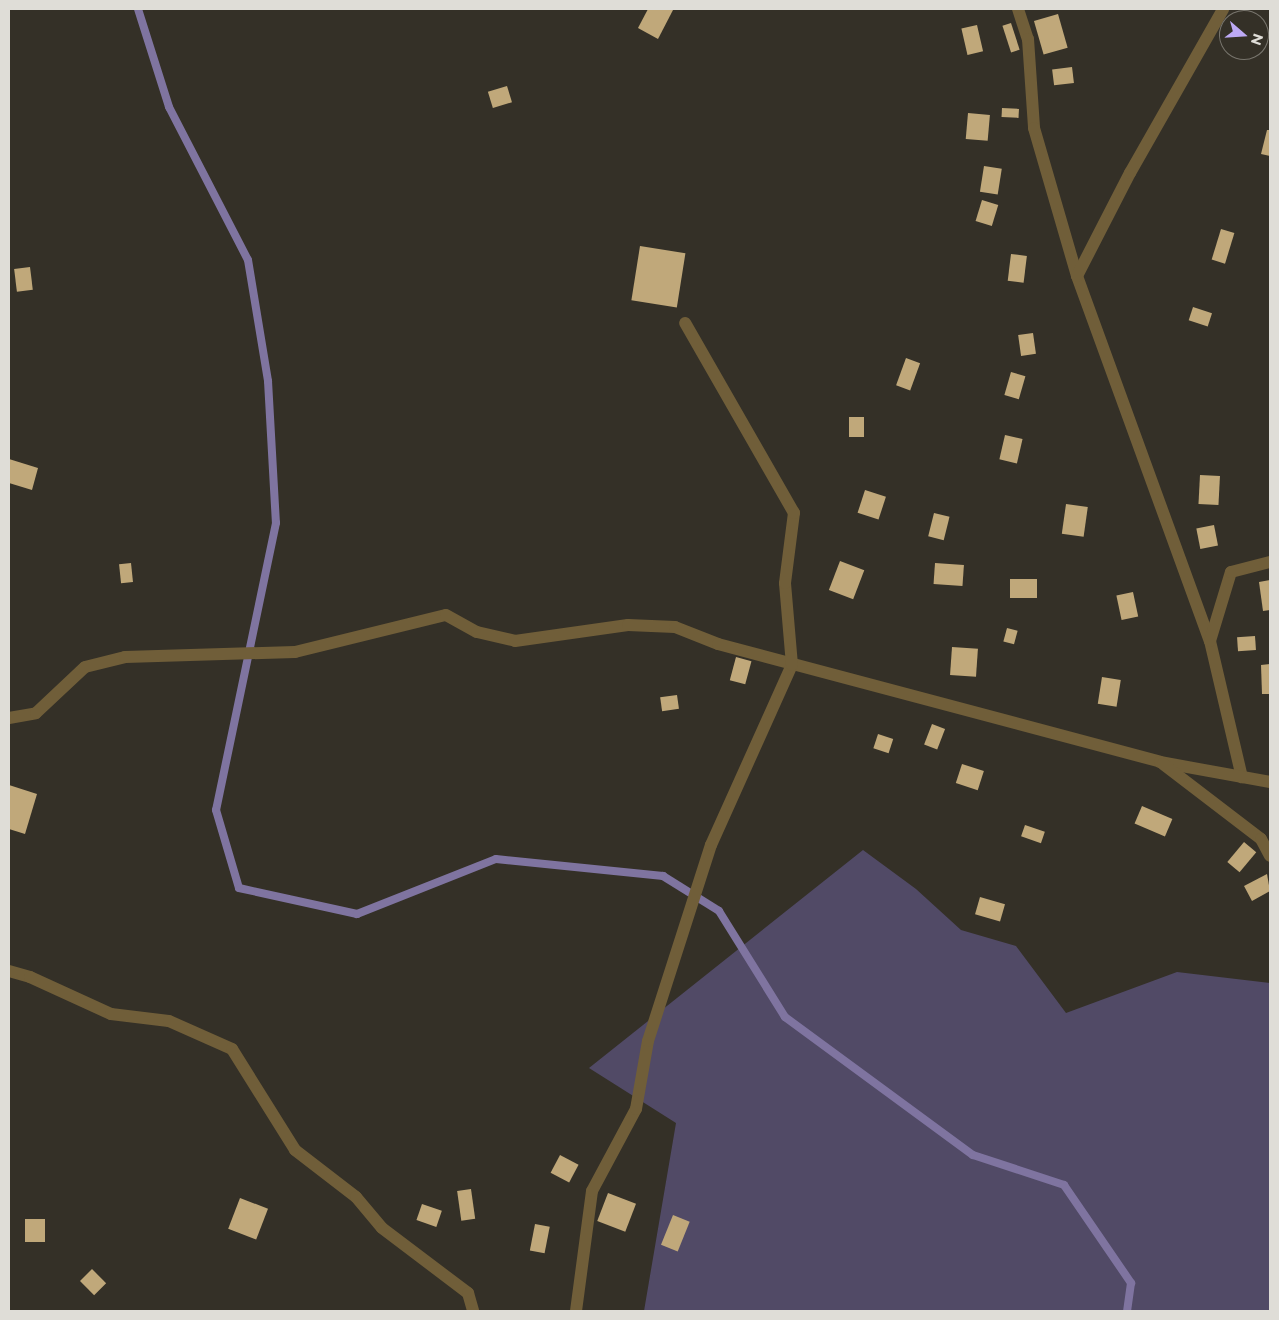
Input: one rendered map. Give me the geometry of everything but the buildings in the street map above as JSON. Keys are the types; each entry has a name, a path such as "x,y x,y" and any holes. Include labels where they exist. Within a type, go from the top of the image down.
{"street":[{"path":"1018,9 1028,39 1034,128 1077,276 1210,640 1242,777"},
{"path":"1077,276 1130,173 1223,9"},
{"path":"576,1311 592,1191 636,1109 648,1041 711,845 792,664 785,583 794,513 685,323"},
{"path":"1210,640 1231,572 1270,562"},
{"path":"9,718 36,713 85,667 124,657 295,652 446,615 477,632 515,641 628,625 675,627 718,644 1160,762 1270,782"},
{"path":"1160,762 1261,839 1270,856"},
{"path":"9,971 30,977 111,1014 169,1021 232,1049 296,1150 356,1197 382,1228 468,1293 473,1311"}],"shaded area":[{"path":"863,850 916,889 961,930 1016,946 1066,1013 1177,972 1270,983 1270,1311 644,1311 676,1123 589,1068"}],"waterway":[{"path":"138,9 169,107 248,260 268,381 276,523 216,810 239,888 357,914 496,859 663,876 719,911 785,1017 973,1155 1064,1185 1131,1283 1127,1311"}]}
